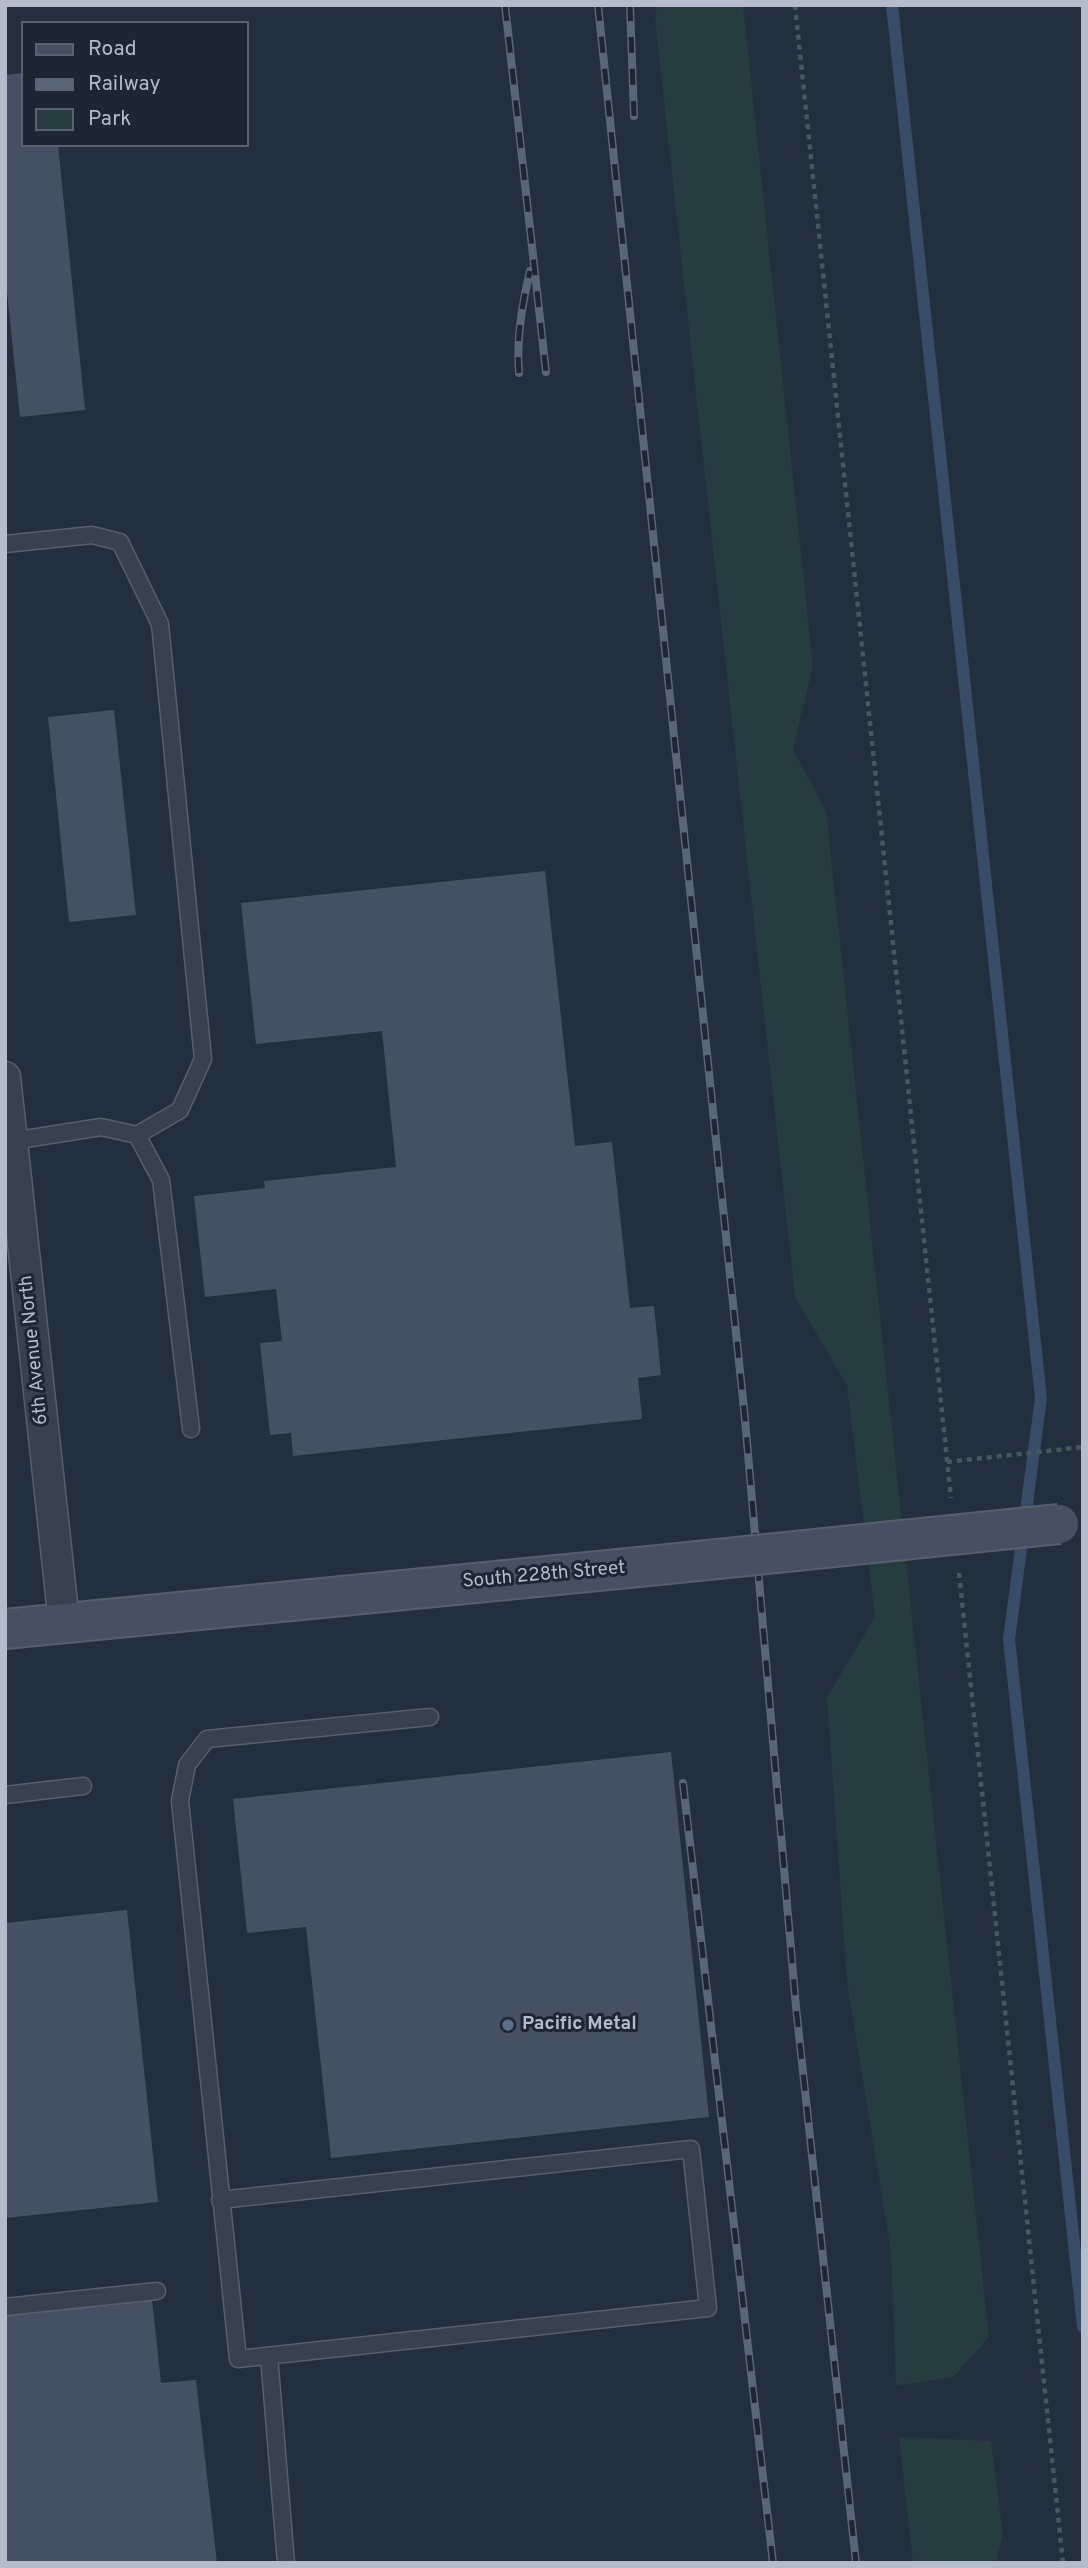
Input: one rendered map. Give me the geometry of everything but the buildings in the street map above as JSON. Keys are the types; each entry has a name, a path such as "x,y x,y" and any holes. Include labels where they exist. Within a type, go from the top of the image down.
{"main road":[{"name":"South 228th Street","path":"5,1629 1071,1522"}],"street":[{"name":"6th Avenue North","path":"5,1077 64,1622"}],"lane":[{"path":"5,544 92,535 120,542 160,624 203,1059 180,1110 137,1135 101,1127 12,1140"},
{"path":"137,1135 161,1180 191,1429"},
{"path":"220,2200 691,2149 708,2308 238,2360 220,2200 180,1801 187,1765 207,1739 430,1717"},
{"path":"5,1795 83,1786"},
{"path":"5,2307 157,2291"},
{"path":"269,2356 286,2563"}],"path":[{"path":"795,5 951,1503"},
{"path":"947,1462 1083,1447"},
{"path":"959,1572 1063,2563"}],"green space":[{"path":"657,5 743,5 813,666 793,749 826,811 989,2337 953,2377 896,2386 891,2252 847,1983 827,1697 875,1617 847,1385 795,1297 655,19"},
{"path":"899,2437 991,2441 1003,2534 996,2563 913,2563"}],"waterway":[{"path":"892,5 1041,1398 1009,1639 1083,2327"}],"railway":[{"path":"505,5 546,372"},
{"path":"598,5 745,1419 796,2007 856,2563"},
{"path":"630,5 634,116"},
{"path":"519,373 520,322 530,271"},
{"path":"683,1783 773,2563"}],"place":[{"name":"Pacific Metal","path":"508,2025"}]}
